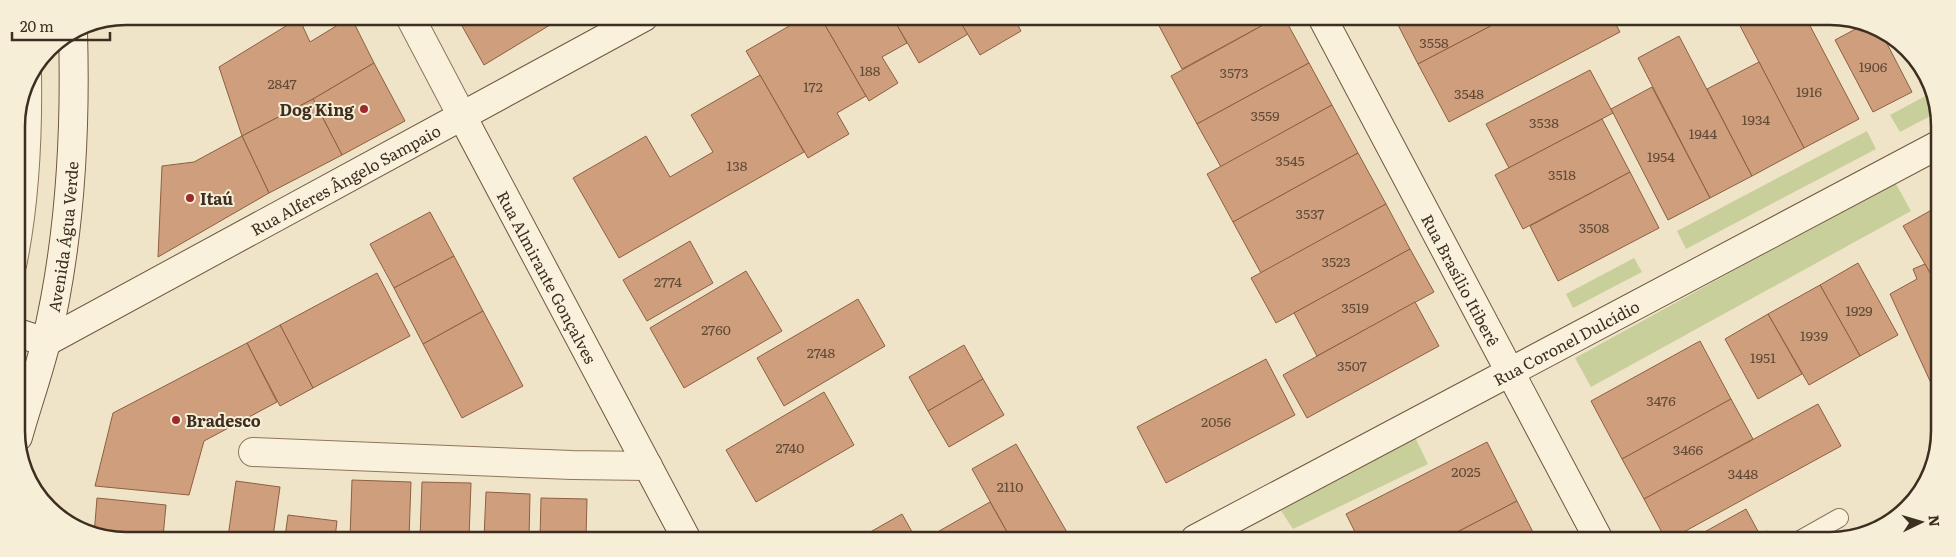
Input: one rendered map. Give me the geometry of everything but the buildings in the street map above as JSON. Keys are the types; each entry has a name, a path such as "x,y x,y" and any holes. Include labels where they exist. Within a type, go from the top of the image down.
{"street":[{"name":"Rua Almirante Gonçalves","path":"414,25 683,532"},
{"name":"Rua Alferes Ângelo Sampaio","path":"46,342 629,25"},
{"name":"Rua Brasílio Itiberê","path":"1327,25 1595,532"},
{"name":"Avenida Água Verde","path":"25,413 46,342 57,285 66,217 74,89 73,40"},
{"name":"Rua Coronel Dulcídio","path":"1208,532 1931,149"},
{"path":"25,335 46,342"},
{"path":"253,452 572,465 648,466"}],"lane":[{"path":"25,221 33,118 32,90"},
{"path":"1814,532 1839,518"}],"green space":[{"path":"1926,95 1930,116 1900,132 1890,115"},
{"path":"1867,131 1876,149 1686,249 1677,231"},
{"path":"1895,182 1911,211 1591,387 1575,358"},
{"path":"1634,258 1642,272 1573,308 1566,294"},
{"path":"1413,433 1428,464 1293,529 1276,503"}],"place":[{"name":"Dog King","path":"364,109"},
{"name":"Itaú","path":"190,198"},
{"name":"Bradesco","path":"176,420"}]}
